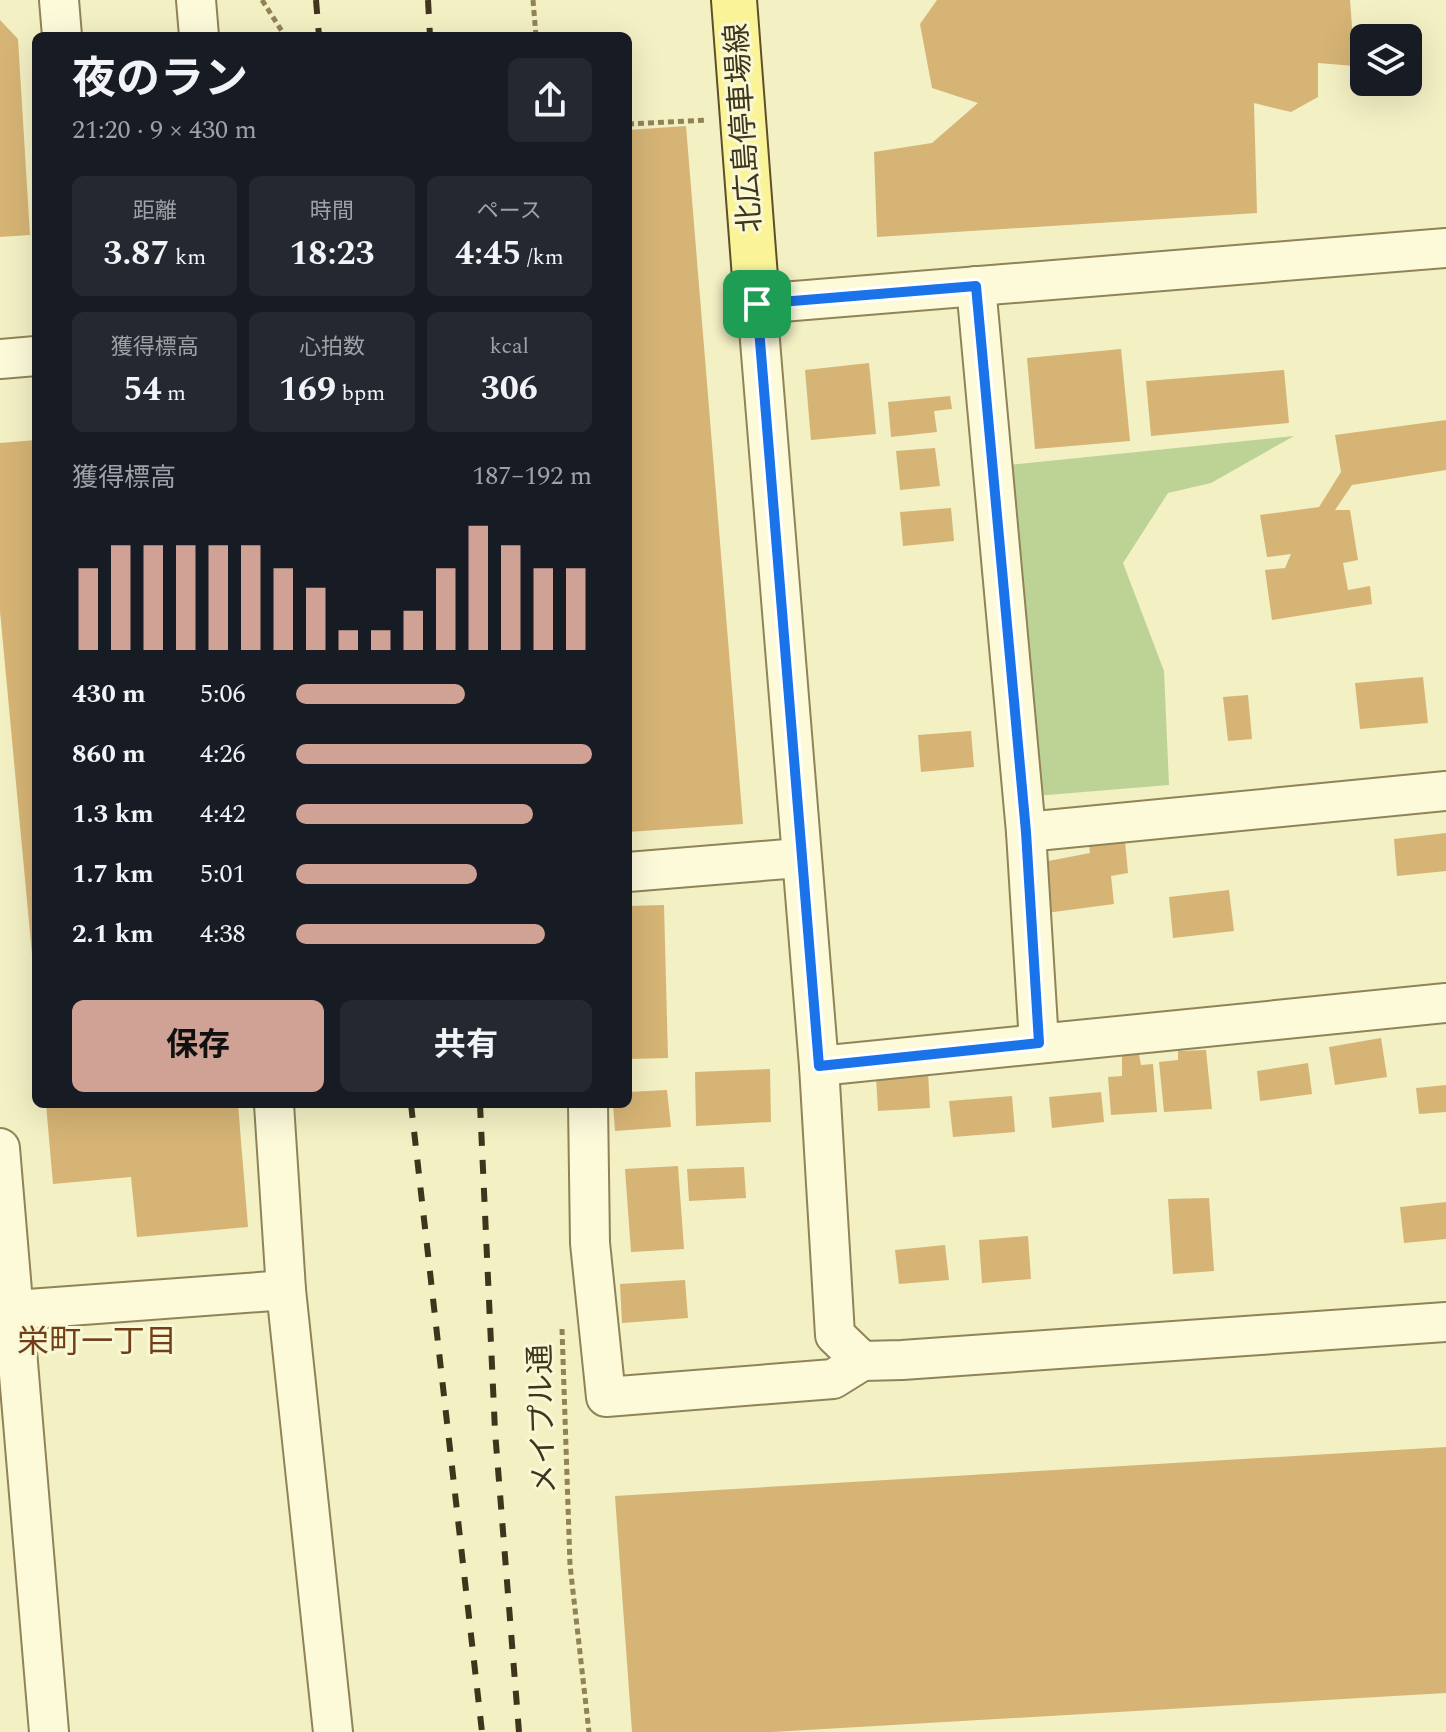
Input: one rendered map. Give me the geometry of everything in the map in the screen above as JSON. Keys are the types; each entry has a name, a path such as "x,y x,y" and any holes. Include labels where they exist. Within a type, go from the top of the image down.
{"main road":[{"name":"北広島停車場線","path":"734,0 757,304"}],"street":[{"path":"59,0 62,32"},
{"path":"196,0 199,32"},
{"path":"862,1361 835,1335 819,1066 799,858 757,304 1446,248"},
{"path":"976,286 1026,832 1039,1043"},
{"path":"0,359 32,356"},
{"path":"1026,832 1446,791"},
{"path":"632,872 799,858"},
{"path":"819,1066 1446,1003"},
{"path":"274,1108 286,1290 333,1732"},
{"path":"588,1108 590,1243 606,1397 833,1379 862,1361 1446,1322"},
{"path":"0,1148 49,1732"},
{"path":"15,1310 286,1290"}],"path":[{"path":"262,0 282,32"},
{"path":"533,0 536,32"},
{"path":"632,124 711,120"},
{"name":"メイプル通","path":"562,1326 570,1565 589,1732"}],"green space":[{"path":"1294,436 1211,483 1168,493 1123,563 1164,671 1169,785 1035,796 1008,465"}],"building":[{"path":"937,0 1350,0 1350,66 1318,63 1318,97 1291,112 1254,103 1257,213 877,237 874,152 932,143 978,103 932,88 920,24"},
{"path":"0,20 18,39 30,235 0,237"},
{"path":"686,126 743,824 632,832 632,130"},
{"path":"1121,349 1130,441 1035,449 1027,358"},
{"path":"869,363 876,434 811,440 805,370"},
{"path":"1284,370 1289,423 1151,436 1146,381"},
{"path":"950,396 952,409 934,411 937,432 891,437 888,402"},
{"path":"1446,420 1446,470 1352,485 1335,510 1350,510 1358,560 1343,563 1348,590 1370,586 1372,604 1272,620 1265,570 1285,568 1291,554 1267,557 1260,515 1319,507 1341,472 1335,435"},
{"path":"32,440 32,955 0,611 0,443"},
{"path":"935,448 940,486 900,490 896,451"},
{"path":"951,508 954,541 903,546 900,512"},
{"path":"1423,677 1428,723 1360,729 1355,683"},
{"path":"1248,695 1252,739 1228,741 1223,697"},
{"path":"971,731 974,767 921,772 918,735"},
{"path":"1446,833 1446,871 1397,876 1394,839"},
{"path":"1125,841 1128,873 1111,876 1114,904 1046,913 1043,862 1090,853 1089,845"},
{"path":"1229,890 1234,931 1173,938 1169,897"},
{"path":"664,905 668,1058 632,1059 632,906"},
{"path":"1381,1038 1387,1077 1335,1085 1329,1047"},
{"path":"1206,1050 1212,1109 1164,1112 1159,1062 1178,1060 1178,1051"},
{"path":"1139,1054 1141,1065 1153,1064 1157,1112 1111,1115 1108,1077 1122,1076 1122,1055"},
{"path":"1308,1063 1312,1094 1260,1101 1257,1071"},
{"path":"770,1069 771,1122 696,1126 695,1072"},
{"path":"928,1072 930,1108 878,1111 876,1076"},
{"path":"1446,1085 1446,1112 1419,1114 1416,1088"},
{"path":"667,1090 671,1127 615,1131 613,1108 632,1108 632,1092"},
{"path":"1101,1092 1104,1122 1052,1128 1049,1097"},
{"path":"1012,1096 1015,1132 953,1137 949,1101"},
{"path":"46,1108 238,1108 248,1227 137,1237 131,1177 53,1184"},
{"path":"678,1166 684,1249 631,1252 625,1169"},
{"path":"744,1167 746,1198 689,1201 687,1169"},
{"path":"1209,1198 1214,1271 1173,1274 1168,1199"},
{"path":"1446,1202 1446,1239 1404,1243 1400,1207"},
{"path":"1028,1236 1031,1279 982,1283 979,1240"},
{"path":"945,1245 949,1280 899,1284 895,1250"},
{"path":"685,1280 688,1318 622,1323 620,1284"},
{"path":"1446,1447 1446,1693 772,1732 632,1732 615,1496"}],"railway":[{"path":"316,0 319,32"},
{"path":"428,0 430,32"},
{"path":"411,1108 482,1732"},
{"path":"480,1108 495,1431 519,1732"}],"district":[{"name":"栄町一丁目","path":"97,1342"}],"route":[{"path":"976,286 1026,832 1039,1043 819,1066 799,858 757,304 976,286"}]}
